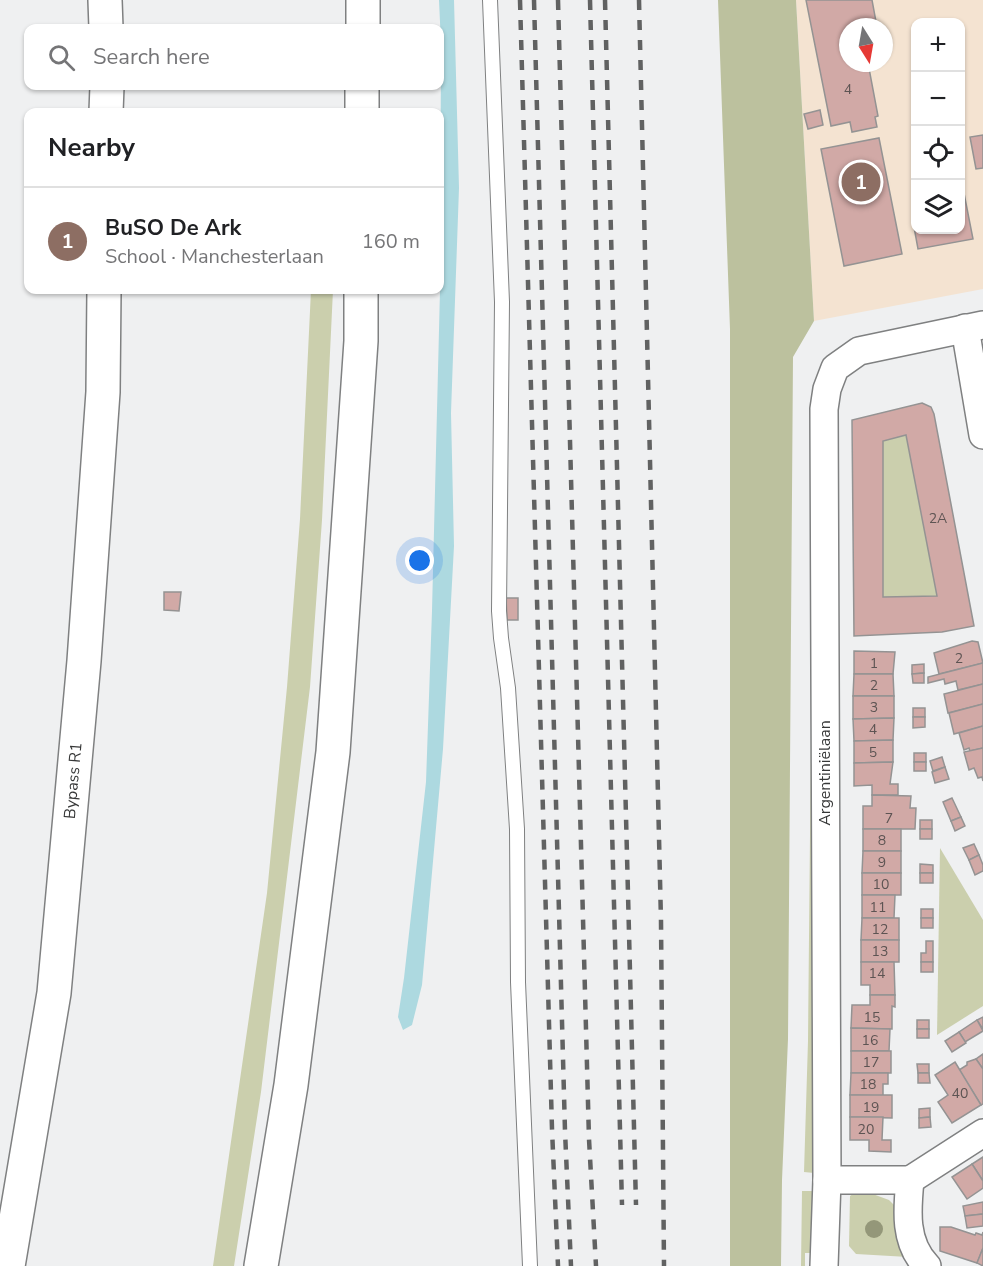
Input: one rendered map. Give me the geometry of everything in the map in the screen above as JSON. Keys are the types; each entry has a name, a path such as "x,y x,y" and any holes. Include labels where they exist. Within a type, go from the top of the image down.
{"highway":[{"path":"105,0 106,24"},
{"path":"363,0 363,24"},
{"path":"106,90 106,108"},
{"path":"362,90 362,108"},
{"name":"Bypass R1","path":"8,1266 54,993 84,661 103,392 104,294"},
{"path":"261,1266 291,1085 333,752 360,341 361,294"}],"street":[{"name":"Argentiniëlaan","path":"824,1266 827,1180 824,410 827,389 835,368 859,351 974,327"},
{"path":"974,327 983,435"},
{"path":"827,1180 909,1180 983,1133"},
{"path":"909,1180 907,1212 911,1241 927,1266"}],"lane":[{"path":"490,0 502,302 499,611 508,688 517,829 518,982 530,1266"}],"shaded area":[{"path":"796,0 983,0 983,289 814,321"}],"green space":[{"path":"718,0 796,0 814,321 793,357 788,1039 781,1266 730,1266 730,329"},
{"path":"311,294 333,294 322,520 310,687 261,1092 234,1266 213,1266 267,893 287,687 300,519"},
{"path":"814,424 814,1173 804,1172 808,1041"},
{"path":"906,435 937,596 883,597 883,441"},
{"path":"940,848 983,920 983,1006 937,1035"},
{"path":"802,1191 812,1191 812,1253 805,1253 805,1266 801,1266"},
{"path":"870,1193 889,1200 896,1207 908,1257 856,1254 849,1246 850,1196"}],"water":[{"path":"439,0 454,0 459,188 451,413 454,546 443,749 422,985 412,1025 403,1030 398,1017 426,782 440,294 444,294 444,108 441,108 441,90 444,90 444,24 440,24"}],"building":[{"path":"806,0 872,0 875,18 839,18 839,72 870,72 878,116 875,117 877,127 852,132 850,122 831,126"},
{"path":"820,110 823,125 808,129 804,114"},
{"path":"983,135 983,168 976,169 970,137"},
{"path":"879,138 902,254 844,266 821,149"},
{"path":"965,198 973,239 918,249 915,234 965,234"},
{"path":"922,403 931,407 974,626 942,632 854,636 852,420","holes":["906,435 937,596 883,597 883,441"]},
{"path":"164,592 181,592 179,611 164,610"},
{"path":"506,598 518,598 518,620 507,620"},
{"path":"972,641 978,642 983,663 939,674 934,653"},
{"path":"854,651 895,652 893,674 854,674"},
{"path":"983,663 983,684 958,690 956,681 945,684 944,679 928,683 928,677"},
{"path":"924,664 924,673 912,674 912,665"},
{"path":"924,673 924,683 913,683 912,674"},
{"path":"854,674 893,674 894,696 853,696"},
{"path":"983,684 983,704 948,713 944,694"},
{"path":"853,696 894,696 894,718 853,719"},
{"path":"983,704 983,726 954,734 949,713"},
{"path":"913,708 925,708 925,717 913,717"},
{"path":"913,717 925,717 925,727 913,728"},
{"path":"894,718 893,740 854,741 853,719"},
{"path":"983,726 983,748 964,750 959,733"},
{"path":"893,740 893,762 854,763 854,741"},
{"path":"983,748 983,781 982,777 978,778 974,768 969,770 964,752"},
{"path":"914,753 926,753 926,762 914,762"},
{"path":"942,757 945,767 933,771 930,761"},
{"path":"893,762 890,784 898,784 898,795 872,795 872,785 854,786 854,763"},
{"path":"914,762 926,762 926,771 914,771"},
{"path":"945,767 949,779 935,783 932,772"},
{"path":"872,795 911,796 910,808 916,808 915,829 863,829 863,806 872,806"},
{"path":"952,798 961,817 951,821 943,802"},
{"path":"961,817 965,826 955,831 951,821"},
{"path":"920,820 932,820 932,829 920,829"},
{"path":"863,829 901,829 901,851 863,851"},
{"path":"920,829 932,829 932,839 920,839"},
{"path":"974,844 979,855 969,860 963,848"},
{"path":"863,851 901,851 901,873 862,873"},
{"path":"979,855 983,871 975,875 969,860"},
{"path":"920,864 933,865 933,873 920,873"},
{"path":"862,873 901,873 901,895 862,895"},
{"path":"920,873 933,873 933,883 920,883"},
{"path":"862,895 895,895 894,918 862,918"},
{"path":"921,909 933,909 933,918 921,918"},
{"path":"862,918 899,918 899,940 861,940"},
{"path":"921,918 933,918 933,928 921,928"},
{"path":"861,940 899,940 899,962 861,962"},
{"path":"926,941 933,941 933,962 921,962 921,953 926,953"},
{"path":"861,962 894,962 895,995 870,995 870,985 861,985"},
{"path":"921,962 933,962 933,972 921,972"},
{"path":"870,995 895,995 895,1007 892,1006 892,1029 851,1028 852,1005 870,1005"},
{"path":"983,1017 983,1029 977,1020"},
{"path":"917,1020 929,1020 929,1029 917,1029"},
{"path":"977,1020 983,1031 965,1042 959,1032"},
{"path":"851,1028 890,1029 889,1051 851,1051"},
{"path":"917,1029 929,1029 929,1038 917,1038"},
{"path":"959,1032 966,1043 952,1052 945,1041"},
{"path":"851,1051 891,1051 891,1073 851,1073"},
{"path":"983,1054 983,1069 976,1059"},
{"path":"976,1059 983,1069 983,1104 981,1105 959,1070 967,1065 967,1062"},
{"path":"955,1062 981,1105 952,1123 938,1102 948,1095 935,1075"},
{"path":"917,1064 929,1064 929,1073 918,1073"},
{"path":"851,1073 888,1073 888,1084 883,1084 883,1096 850,1095"},
{"path":"918,1073 929,1073 930,1083 918,1083"},
{"path":"850,1095 892,1095 892,1118 850,1117"},
{"path":"930,1108 930,1117 919,1118 919,1109"},
{"path":"850,1117 883,1117 882,1140 891,1140 891,1152 869,1151 869,1140 850,1140"},
{"path":"930,1117 931,1127 919,1128 919,1118"},
{"path":"983,1157 983,1181 972,1164"},
{"path":"972,1164 983,1181 983,1188 967,1199 952,1177"},
{"path":"983,1202 983,1214 965,1216 963,1206"},
{"path":"983,1214 983,1226 967,1228 965,1216"},
{"path":"940,1227 951,1227 975,1235 976,1233 982,1235 983,1232 983,1248 977,1263 940,1251"},
{"path":"983,1248 983,1266 977,1263"}],"railway":[{"path":"520,0 552,1129 558,1266"},
{"path":"534,0 565,1131 571,1266"},
{"path":"558,0 589,1139 596,1266"},
{"path":"590,0 622,1205"},
{"path":"605,0 636,1205"},
{"path":"639,0 661,921 664,1266"}],"place":[{"name":"BuSO De Ark","path":"861,182"}]}
